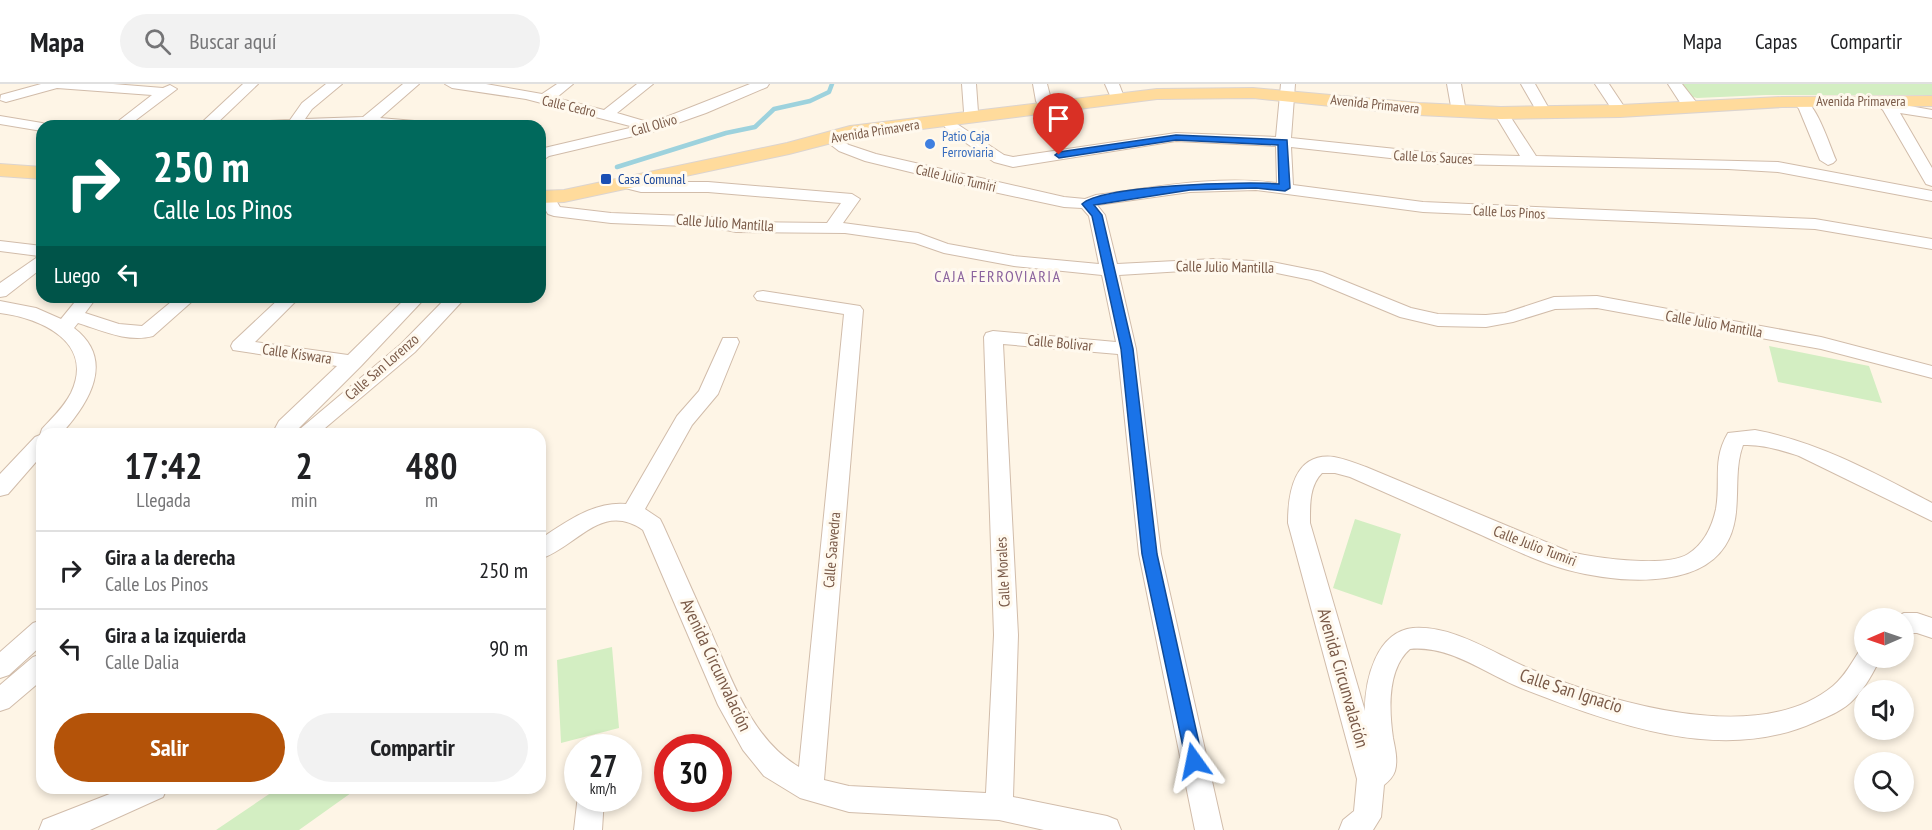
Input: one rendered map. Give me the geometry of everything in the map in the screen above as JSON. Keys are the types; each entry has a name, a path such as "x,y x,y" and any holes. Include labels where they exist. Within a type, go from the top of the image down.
{"main road":[{"name":"Avenida Primavera","path":"546,199 850,132 1047,107 1115,91 1195,92 1287,89 1459,112 1545,114 1800,101 1884,104 1932,101"},
{"path":"0,170 36,173"}],"street":[{"path":"6,98 56,84 172,88"},
{"path":"212,120 251,84"},
{"path":"298,120 307,106 335,84"},
{"path":"369,120 412,84"},
{"name":"Calle Cedro","path":"452,84 484,85 607,114 650,128"},
{"path":"544,100 566,84"},
{"path":"607,114 646,84"},
{"path":"969,84 971,112 974,117"},
{"path":"1040,84 1043,101 1047,107"},
{"path":"1454,84 1459,112"},
{"path":"1528,84 1545,114"},
{"path":"1602,84 1620,111"},
{"path":"1675,84 1686,101 1693,107"},
{"name":"Call Olivo","path":"546,153 650,128 701,111 761,85"},
{"path":"128,120 172,88"},
{"path":"1285,188 1283,142 1287,89"},
{"path":"1800,101 1806,107 1828,160"},
{"path":"1884,104 1932,114"},
{"path":"1884,104 1932,181"},
{"path":"1501,113 1530,159"},
{"path":"0,120 36,126"},
{"name":"Calle Los Sauces","path":"948,121 952,127 999,159 1012,162 1176,138 1283,142 1444,159 1530,159 1778,167 1932,196"},
{"name":"Calle Julio Tumiri","path":"829,138 850,151 925,171 1064,202 1087,204"},
{"path":"1913,149 1932,152"},
{"path":"623,183 641,188 726,188 852,199 832,227"},
{"name":"Calle Los Pinos","path":"1087,204 1096,200 1190,187 1256,185 1423,207 1815,224 1932,244"},
{"name":"Calle Julio Mantilla","path":"546,204 554,211 611,218 711,222 736,226 832,227 918,238 944,248 1014,261 1108,270 1215,264 1293,270 1324,279 1406,313 1450,321 1486,321 1507,318 1554,303 1597,302 1821,343 1932,372"},
{"path":"1087,204 1097,215 1127,349 1150,554 1209,830"},
{"path":"0,246 36,250"},
{"path":"0,292 36,265"},
{"name":"Calle Saavedra","path":"763,296 854,310 810,789"},
{"path":"67,323 83,303"},
{"path":"67,323 81,317 117,330 146,332 181,303"},
{"name":"Calle Kiswara","path":"285,303 240,346 354,362"},
{"path":"285,428 411,303"},
{"name":"Calle San Lorenzo","path":"311,428 408,348 451,303"},
{"path":"0,307 29,310 67,323 87,359 86,378 69,412 55,428"},
{"name":"Calle Bolivar","path":"993,337 1127,349"},
{"name":"Calle Morales","path":"993,337 1006,635 999,807"},
{"path":"546,546 585,520 600,514 632,512 684,421 708,394 730,342"},
{"name":"Calle Julio Tumiri","path":"1358,472 1530,547 1568,561 1600,568 1659,570 1693,562 1716,542 1727,508 1727,460 1735,438 1742,436 1759,436 1816,454 1932,513"},
{"path":"0,488 36,449"},
{"name":"Avenida Circunvalación","path":"1353,830 1367,817 1371,779 1299,523 1301,484 1312,471 1326,464 1358,472"},
{"name":"Avenida Circunvalación","path":"632,512 642,515 652,525 727,697 752,742 774,767 810,789 849,799 999,807 1107,830"},
{"path":"1914,623 1932,628"},
{"path":"0,667 36,635"},
{"name":"Calle San Ignacio","path":"1371,779 1382,770 1383,761 1378,695 1391,656 1401,642 1409,639 1442,642 1530,680 1651,717 1697,727 1755,728 1806,715 1848,689 1862,668"},
{"path":"0,700 36,670"},
{"path":"53,830 97,822 143,794"},
{"path":"588,830 589,812"}],"green space":[{"path":"1682,84 1932,84 1932,95 1766,95 1697,98 1689,96"},
{"path":"1769,346 1869,366 1882,403 1778,382"},
{"path":"1355,519 1401,534 1382,605 1333,588"},
{"path":"612,647 619,728 596,734 564,734 564,742 561,743 557,660"},
{"path":"269,794 350,794 299,830 216,830"}],"waterway":[{"path":"617,167 726,133 755,127 774,109 810,101 829,92 832,84"}],"place":[{"name":"Patio Caja Ferroviaria","path":"930,144"},
{"name":"Casa Comunal","path":"606,179"}],"district":[{"name":"CAJA FERROVIARIA","path":"998,276"}],"route":[{"path":"1059,155 1176,138 1283,142 1285,188 1256,185 1190,187 1096,200 1087,204 1097,215 1127,349 1150,554 1194,761"}]}
